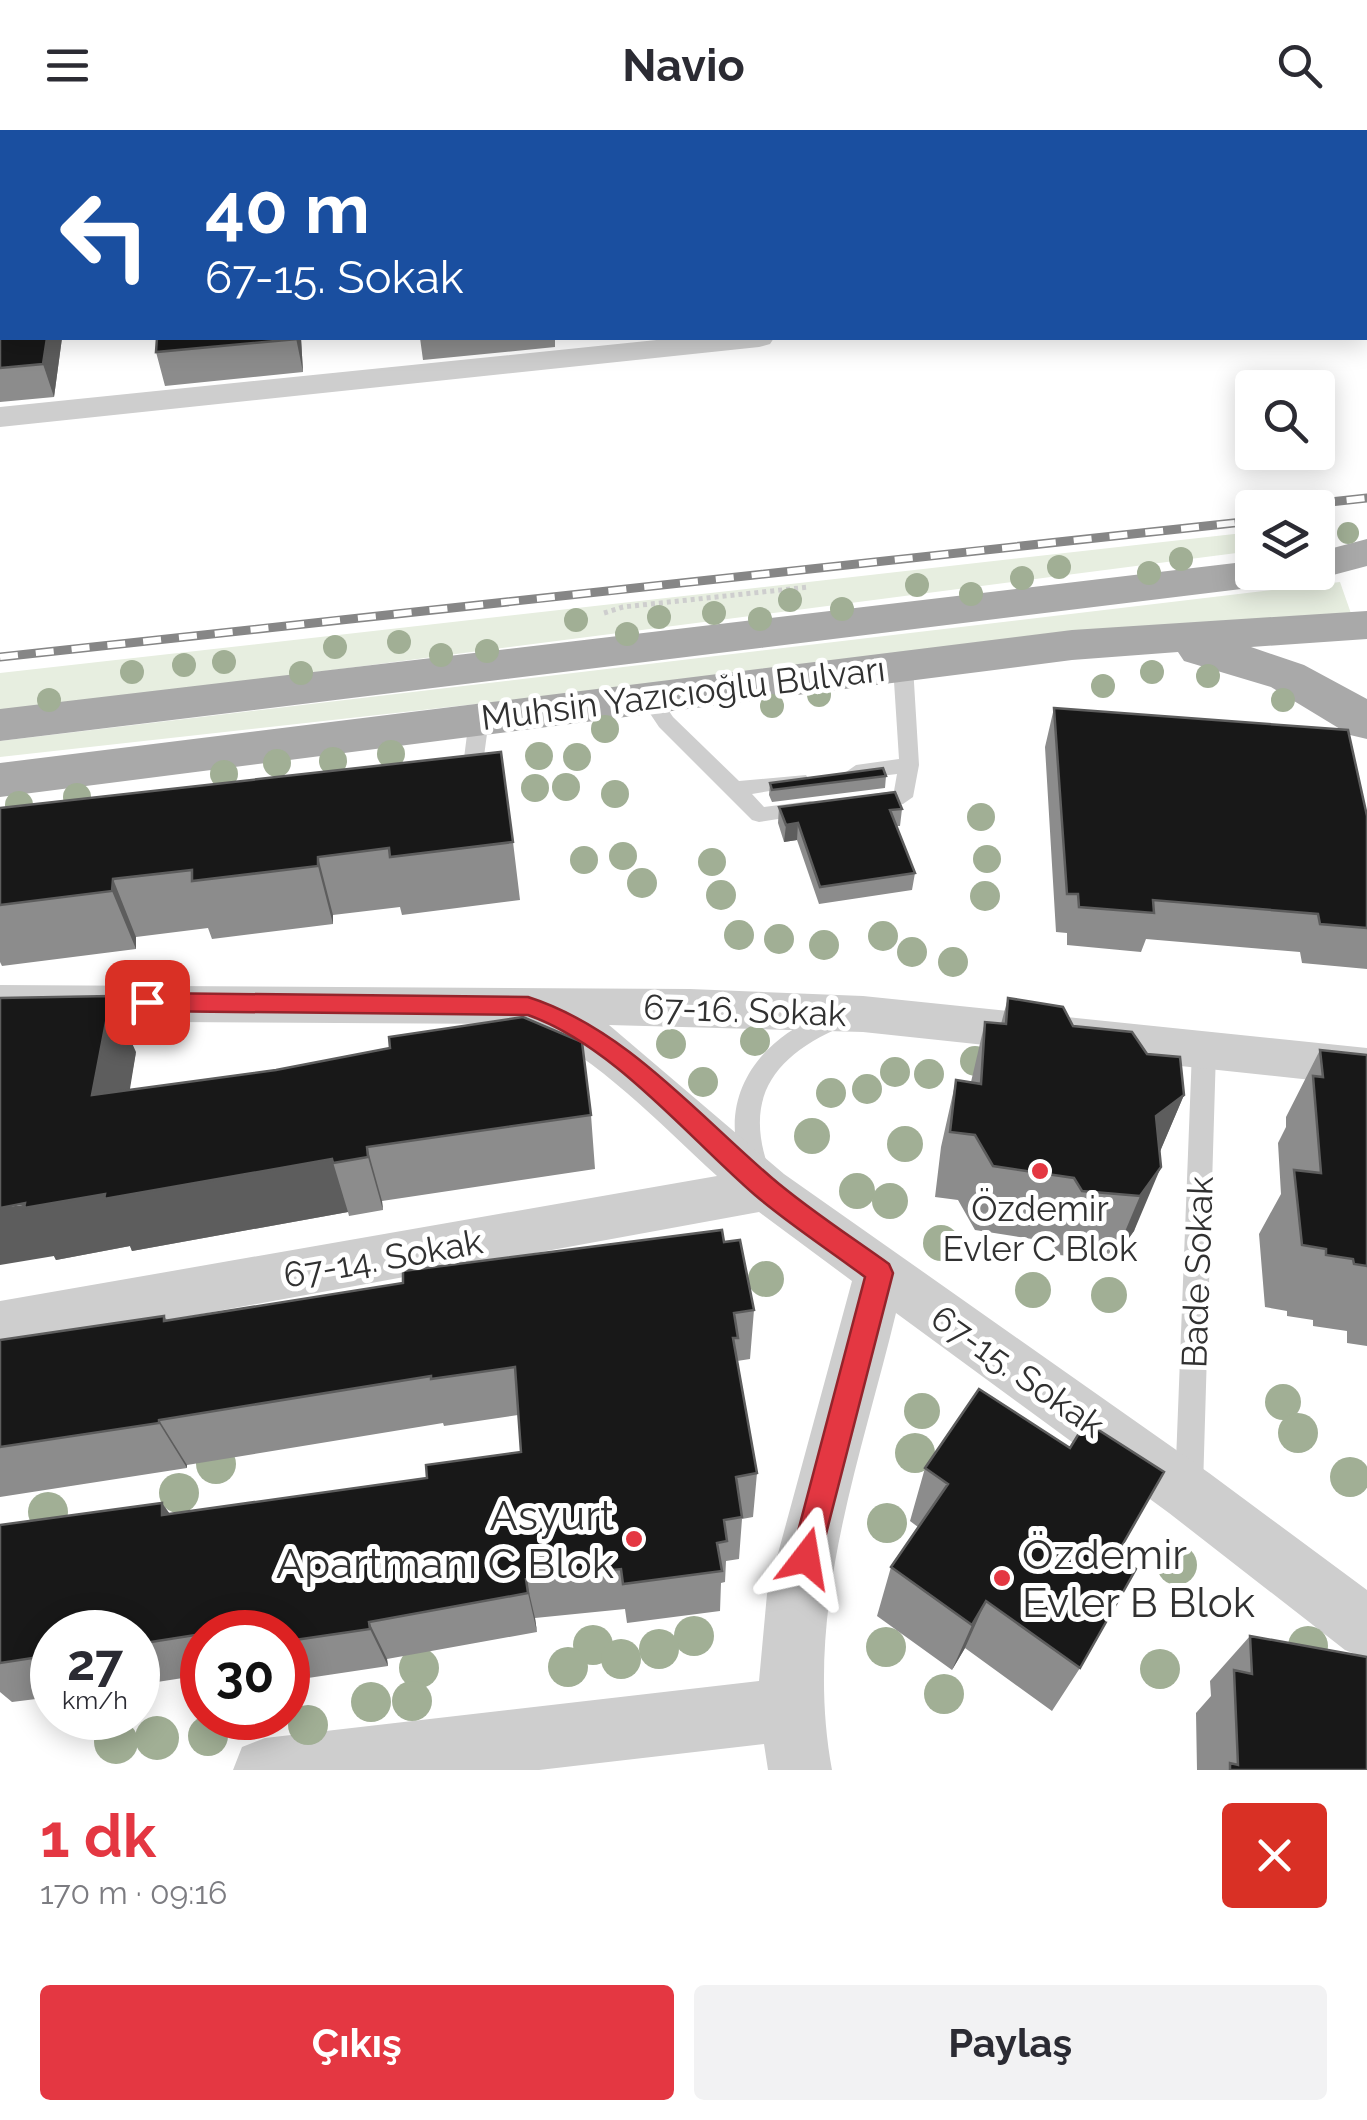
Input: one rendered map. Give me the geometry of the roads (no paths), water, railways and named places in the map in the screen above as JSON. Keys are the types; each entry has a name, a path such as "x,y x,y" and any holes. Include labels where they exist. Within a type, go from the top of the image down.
{"main road":[{"path":"1335,561 1367,552"},
{"path":"1367,569 1367,583"},
{"name":"Muhsin Yazıcıoğlu Bulvarı","path":"0,725 1235,577"},
{"name":"Muhsin Yazıcıoğlu Bulvarı","path":"0,780 1072,645 1367,625"},
{"path":"1072,645 1166,646 1242,658 1308,684 1367,724"}],"street":[{"path":"0,417 740,340"},
{"name":"67-16. Sokak","path":"0,1002 528,1006 862,1014 1367,1067"},
{"name":"67-15. Sokak","path":"528,1006 558,1016 615,1054 766,1189 1189,1493 1367,1628"},
{"name":"67-14. Sokak","path":"0,1326 766,1189"},
{"path":"800,1770 789,1709 790,1646 798,1594 880,1273"},
{"path":"264,1770 789,1709"}],"lane":[{"path":"648,697 666,722 759,815 902,797 909,765 902,666"},
{"path":"433,778 472,771 479,718"},
{"path":"736,789 909,765"},
{"path":"766,1189 754,1166 745,1121 756,1077 771,1058 800,1034 836,1019 862,1014"},
{"name":"Bade Sokak","path":"1189,1493 1204,1050"}],"railway":[{"path":"1335,501 1367,498"},
{"path":"0,657 1235,523"}],"place":[{"name":"Özdemir Evler C Blok","path":"1040,1171"},
{"name":"Asyurt Apartmanı C Blok","path":"634,1539"},
{"name":"Özdemir Evler B Blok","path":"1002,1578"}]}
